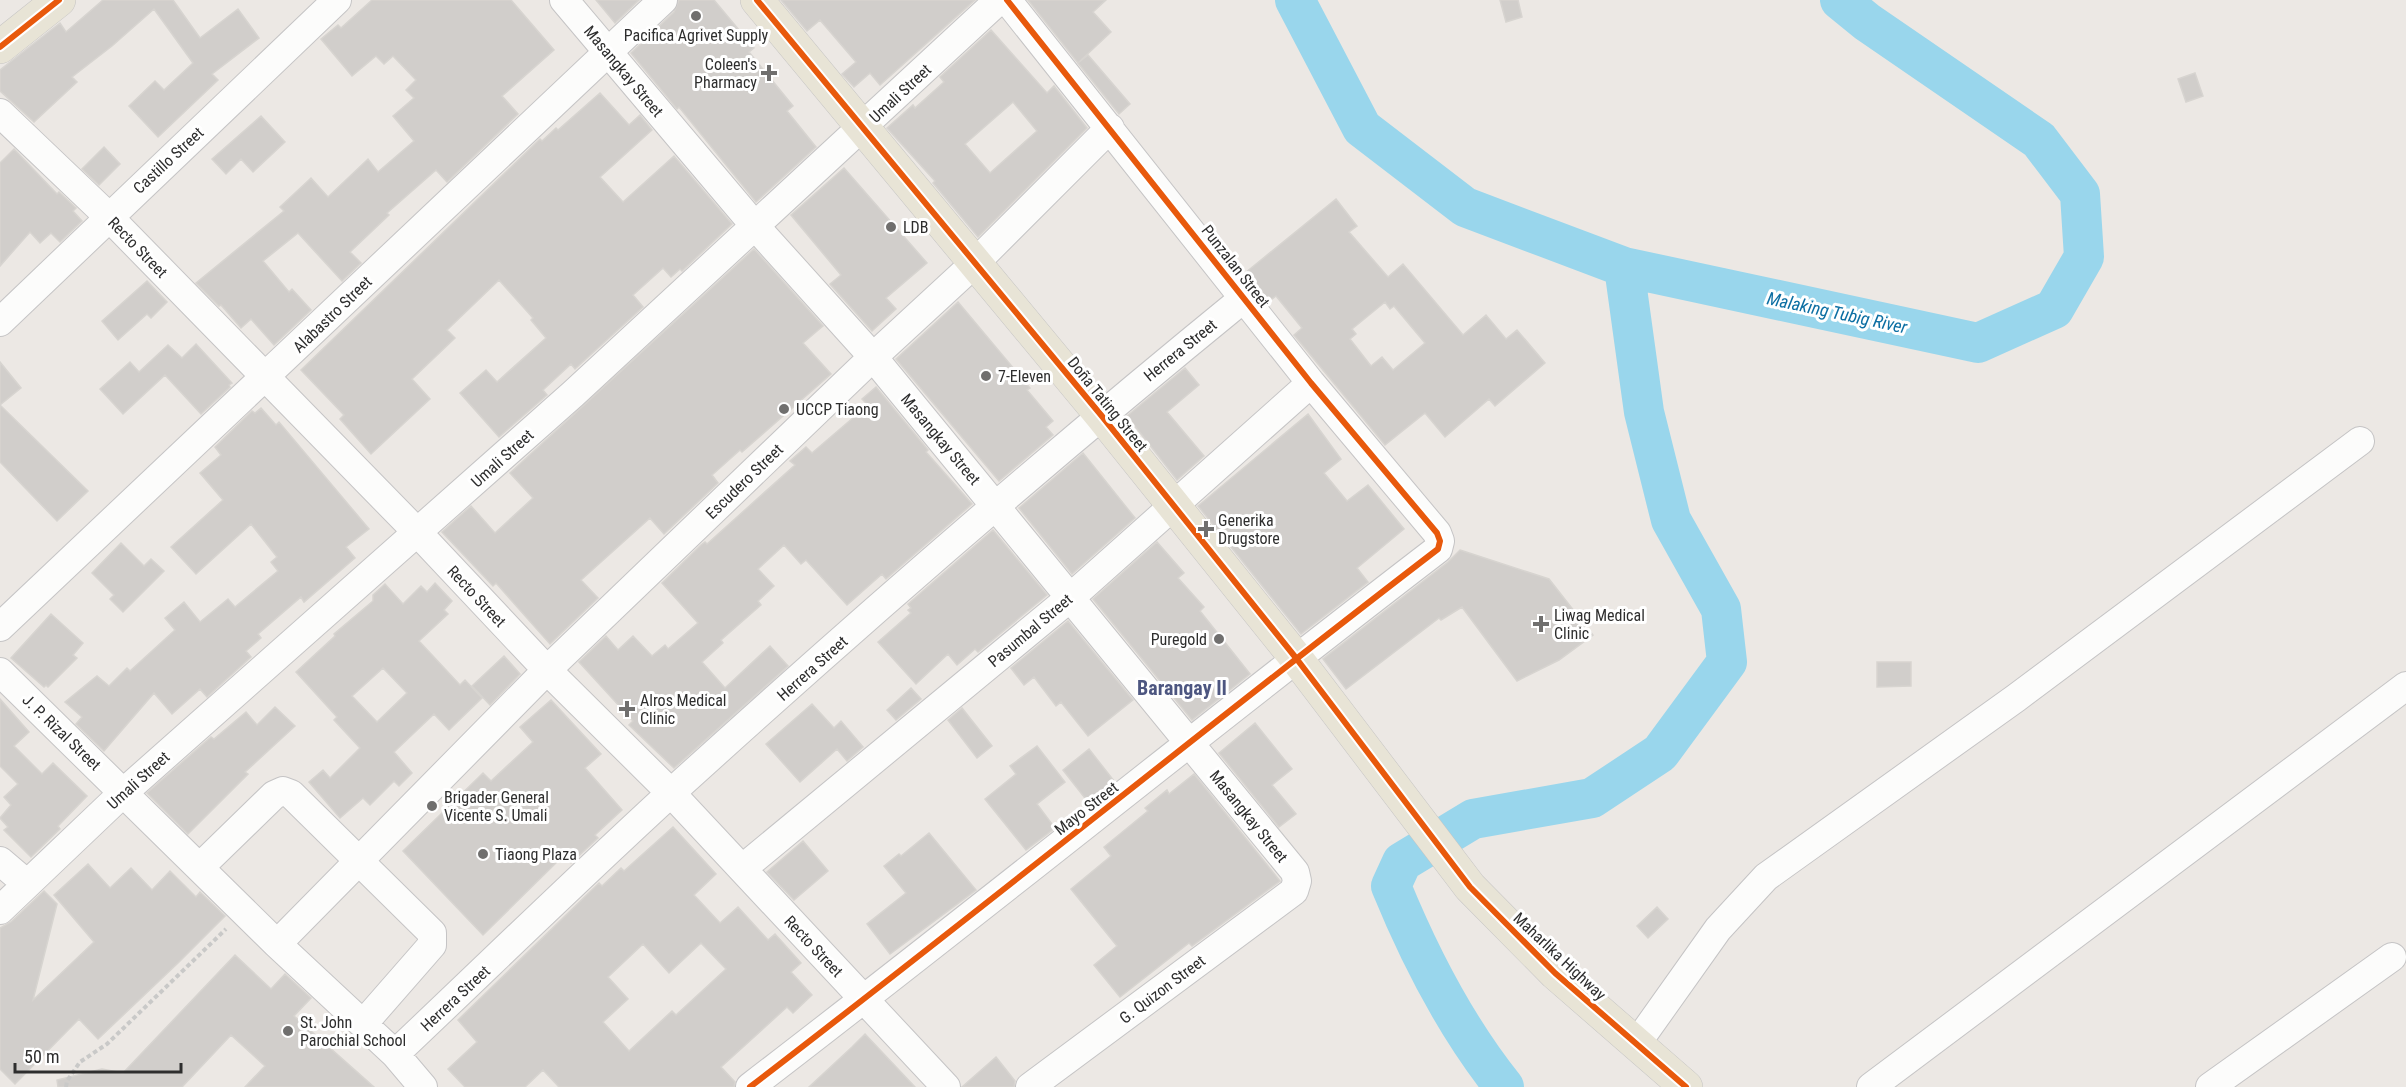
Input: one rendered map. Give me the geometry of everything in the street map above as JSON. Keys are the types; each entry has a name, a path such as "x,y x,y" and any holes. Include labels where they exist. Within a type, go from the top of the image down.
{"main road":[{"path":"0,47 59,0"},
{"name":"Doña Tating Street","path":"757,0 1101,415 1296,658 1428,833"},
{"name":"Maharlika Highway","path":"1428,833 1470,887 1555,973 1686,1087"}],"street":[{"name":"Castillo Street","path":"0,322 108,216 337,0"},
{"name":"Masangkay Street","path":"564,0 755,226 873,357 1071,597 1295,872 1297,881 1294,891"},
{"name":"Alabastro Street","path":"0,627 266,378 663,0"},
{"name":"Umali Street","path":"0,910 124,792 418,533 863,128 999,0"},
{"name":"Punzalan Street","path":"1007,0 1311,383 1437,533 1440,541 1438,549"},
{"name":"Recto Street","path":"0,113 108,216 418,533 547,670 671,793 946,1087"},
{"name":"Escudero Street","path":"278,944 547,670 873,357 975,263 1110,128"},
{"name":"Herrera Street","path":"378,1038 671,793 1101,415 1244,298"},
{"name":"Pasumbal Street","path":"743,868 1071,597 1311,383"},
{"path":"1637,1043 1718,929 1766,877 2016,698 2360,441"},
{"name":"Mayo Street","path":"750,1087 1438,549"},
{"name":"J. P. Rizal Street","path":"0,672 244,912 378,1038"},
{"path":"1871,1087 2406,686"},
{"path":"200,867 274,795 283,791 291,794 360,861 432,933 432,945 378,1038 423,1087"},
{"path":"0,861 27,884"},
{"name":"G. Quizon Street","path":"1030,1087 1294,891"},
{"path":"2210,1087 2392,957"}],"path":[{"path":"66,1087 67,1081 80,1062 107,1044 244,912"}],"building":[{"path":"103,0 173,0 200,38 238,9 259,38 212,74 218,80 158,137 129,106 155,81 164,90 193,63 154,9 72,77 77,82 34,122 0,91 0,70 60,23 66,32"},
{"path":"372,0 511,0 554,50 502,96 518,114 447,182 436,170 387,213 389,215 350,252 361,263 342,281 298,233 263,261 289,292 292,289 311,310 274,345 251,319 241,328 221,305 219,306 196,283 284,211 280,207 311,178 328,197 368,159 378,172 414,141 393,116 414,98 406,90 416,80 393,56 384,64 376,56 352,76 321,39 338,25 341,28"},
{"path":"596,0 639,0 615,23"},
{"path":"679,0 714,0 754,48 749,52 793,106 787,111 816,147 756,202 679,107 677,109 631,53 674,12"},
{"path":"781,0 975,0 880,85 870,73 854,87 842,74 856,62 820,20 807,31"},
{"path":"1028,0 1106,0 1093,12 1111,32 1078,63"},
{"path":"1500,0 1518,0 1522,17 1506,22"},
{"path":"991,30 1047,93 1054,86 1087,128 978,237 933,183 935,181 887,128 913,105 915,108 944,82 940,77","holes":["1013,102 1037,131 990,173 965,144"]},
{"path":"1088,55 1130,104 1119,114 1078,63"},
{"path":"2195,73 2203,96 2186,102 2178,79"},
{"path":"600,93 629,125 640,115 652,130 600,177 623,202 674,156 732,224 682,271 680,269 671,277 663,268 633,295 643,307 575,369 571,364 543,390 547,395 499,437 460,393 486,370 497,382 546,338 531,320 533,318 499,280 447,330 455,338 412,379 430,399 371,454 340,419 344,415 301,370 540,139 542,141 556,128 558,130"},
{"path":"261,116 285,142 253,172 241,159 226,174 212,159"},
{"path":"104,147 120,164 99,185 82,169"},
{"path":"14,149 57,194 59,192 76,208 73,211 82,221 60,242 51,233 40,243 30,232 0,266 0,163"},
{"path":"844,168 927,263 886,298 896,309 872,331 830,284 841,275 791,215"},
{"path":"1336,199 1357,226 1349,232 1388,277 1403,264 1463,335 1486,315 1506,339 1517,330 1545,363 1495,406 1489,399 1445,437 1425,413 1385,445 1294,335 1302,328 1276,296 1268,302 1245,273","holes":["1385,302 1390,309 1394,306 1425,343 1393,370 1382,357 1371,366 1350,339 1356,334 1352,329"]},
{"path":"754,249 823,326 803,343 831,374 742,452 740,450 712,475 718,483 664,534 650,518 581,580 598,598 550,644 496,583 493,586 442,532 471,506 495,533 533,498 510,473"},
{"path":"147,281 167,302 151,318 147,314 118,340 102,321"},
{"path":"958,302 1030,388 1027,390 1053,421 1046,427 1053,435 999,481 896,359"},
{"path":"196,344 232,383 201,414 165,375 123,414 100,389 130,362 139,372 168,345 182,358"},
{"path":"0,362 21,388 0,405"},
{"path":"1185,368 1199,385 1167,412 1204,456 1177,480 1127,416"},
{"path":"876,387 928,450 926,452 972,504 886,579 882,574 847,605 806,560 801,564 784,545 758,569 774,586 758,601 761,605 721,640 723,643 702,662 725,688 770,646 788,666 674,768 629,725 633,721 579,662 606,636 618,650 633,636 652,656 665,645 668,649 698,623 662,583 701,545 705,542 707,544 795,465 790,461 806,447 812,453 868,405 862,399"},
{"path":"0,405 88,491 57,521 0,462"},
{"path":"261,408 276,425 279,422 369,529 346,547 355,558 304,602 301,597 258,634 261,638 246,651 251,657 207,697 200,689 172,714 154,693 104,751 76,724 82,717 65,702 97,676 109,686 127,668 130,671 175,630 165,618 184,602 200,622 228,599 235,607 278,571 271,562 277,557 251,524 196,574 171,547 223,500 200,473 221,455 215,447 252,411 255,413"},
{"path":"1308,414 1341,459 1324,473 1347,501 1368,485 1404,529 1357,568 1368,582 1301,634 1198,506"},
{"path":"1083,453 1135,518 1072,574 1019,508"},
{"path":"993,530 1047,595 978,652 975,649 957,665 948,654 916,684 878,642 911,613 908,610 911,608 908,604"},
{"path":"1157,542 1184,573 1178,578 1204,607 1200,611 1250,674 1192,720 1093,599"},
{"path":"121,543 144,566 151,559 164,571 123,612 110,599 114,595 92,573"},
{"name":"Liwag Medical Clinic","path":"1460,550 1549,579 1593,635 1559,660 1517,681 1462,607 1441,620 1439,618 1346,689 1323,659 1448,562"},
{"path":"435,583 452,601 444,610 448,614 419,641 460,685 465,680 482,698 449,730 434,714 394,752 412,773 399,786 394,781 370,805 363,798 340,818 309,782 323,770 330,778 360,748 334,720 337,717 296,672 335,636 334,634 373,601 373,595 385,584 403,604 421,586 427,592","holes":["383,668 407,693 377,722 352,696"]},
{"path":"51,614 83,643 73,655 77,658 48,687 46,685 44,687 11,658"},
{"path":"1068,621 1133,700 1088,736 1061,702 1056,706 1034,677 1024,685 1011,668"},
{"path":"504,656 520,674 490,705 472,686"},
{"path":"1877,662 1911,662 1911,686 1877,687"},
{"path":"911,688 921,699 896,720 887,710"},
{"path":"0,699 29,732 14,746 42,774 53,763 87,796 58,826 60,829 31,857 4,830 8,827 0,818 11,805 4,797 18,784 0,766"},
{"path":"551,700 601,754 585,768 622,810 595,835 598,838 571,863 564,855 483,935 403,851 483,773 491,781 533,742 520,727"},
{"path":"812,704 834,728 841,721 863,747 847,761 837,749 800,782 766,744"},
{"path":"275,707 295,726 245,772 248,774 188,834 147,793 211,737 214,739 246,712 257,725"},
{"path":"962,708 992,746 977,758 948,720"},
{"path":"1255,723 1292,769 1272,785 1296,814 1279,827 1219,753"},
{"path":"1037,746 1065,782 1037,804 1055,828 1026,850 985,799 1016,774 1010,766"},
{"path":"1089,749 1114,781 1088,802 1063,770"},
{"path":"1194,774 1280,881 1192,946 1189,943 1120,997 1094,965 1117,946 1071,889 1111,856 1104,847 1148,811 1145,808 1167,790 1169,794"},
{"path":"673,827 716,874 694,895 720,923 738,907 768,940 775,934 801,963 791,972 812,995 793,1013 787,1007 721,1067 735,1082 734,1087 559,1087 543,1070 525,1087 465,1087 448,1069 477,1042 458,1020 599,883 602,886 621,868 624,871","holes":["701,943 726,969 676,1015 672,1011 629,1051 603,1022 628,999 608,977 643,944 669,973"]},
{"path":"929,833 976,890 890,954 867,924 906,893 884,866 899,854 901,856"},
{"path":"803,841 828,871 794,900 767,872"},
{"path":"88,864 110,888 131,868 152,890 170,871 196,897 200,892 225,916 98,1039 79,1019 15,1084 0,1069 0,928 11,922 44,891 57,904 33,1000 94,942 54,895"},
{"path":"1657,907 1668,919 1648,938 1637,926"},
{"path":"235,955 271,989 285,974 311,998 294,1016 374,1087 245,1087 265,1066 231,1035 182,1087 58,1087 57,1080 102,1069 123,1073"},
{"path":"865,1034 915,1087 809,1087 852,1047"},
{"path":"996,1057 1015,1081 1014,1087 962,1087"}],"waterway":[{"name":"Malaking Tubig River","path":"1295,0 1362,128 1465,207 1624,267 1978,343 2054,309 2084,257 2080,194 2039,140 1867,22 1840,0"},
{"path":"1504,1087 1455,1016 1414,939 1391,886 1402,862 1473,819 1592,798 1660,753 1727,662 1721,609 1671,520 1644,412 1624,267"}],"cycle path":[{"path":"0,47 59,0"},
{"path":"757,0 1101,415 1296,658 1470,887 1555,973 1686,1087"},
{"path":"750,1087 1438,549 1440,541 1437,533 1311,383 1007,0"}],"place":[{"name":"Pacifica Agrivet Supply","path":"696,16"},
{"name":"Coleen's Pharmacy","path":"769,73"},
{"name":"LDB","path":"891,227"},
{"name":"7-Eleven","path":"986,376"},
{"name":"UCCP Tiaong","path":"784,409"},
{"name":"Generika Drugstore","path":"1206,529"},
{"name":"Liwag Medical Clinic","path":"1541,624"},
{"name":"Puregold","path":"1219,639"},
{"name":"Alros Medical Clinic","path":"627,709"},
{"name":"Brigader General Vicente S. Umali","path":"432,806"},
{"name":"Tiaong Plaza","path":"483,854"},
{"name":"St. John Parochial School","path":"288,1031"}],"district":[{"name":"Barangay II","path":"1182,688"}]}
